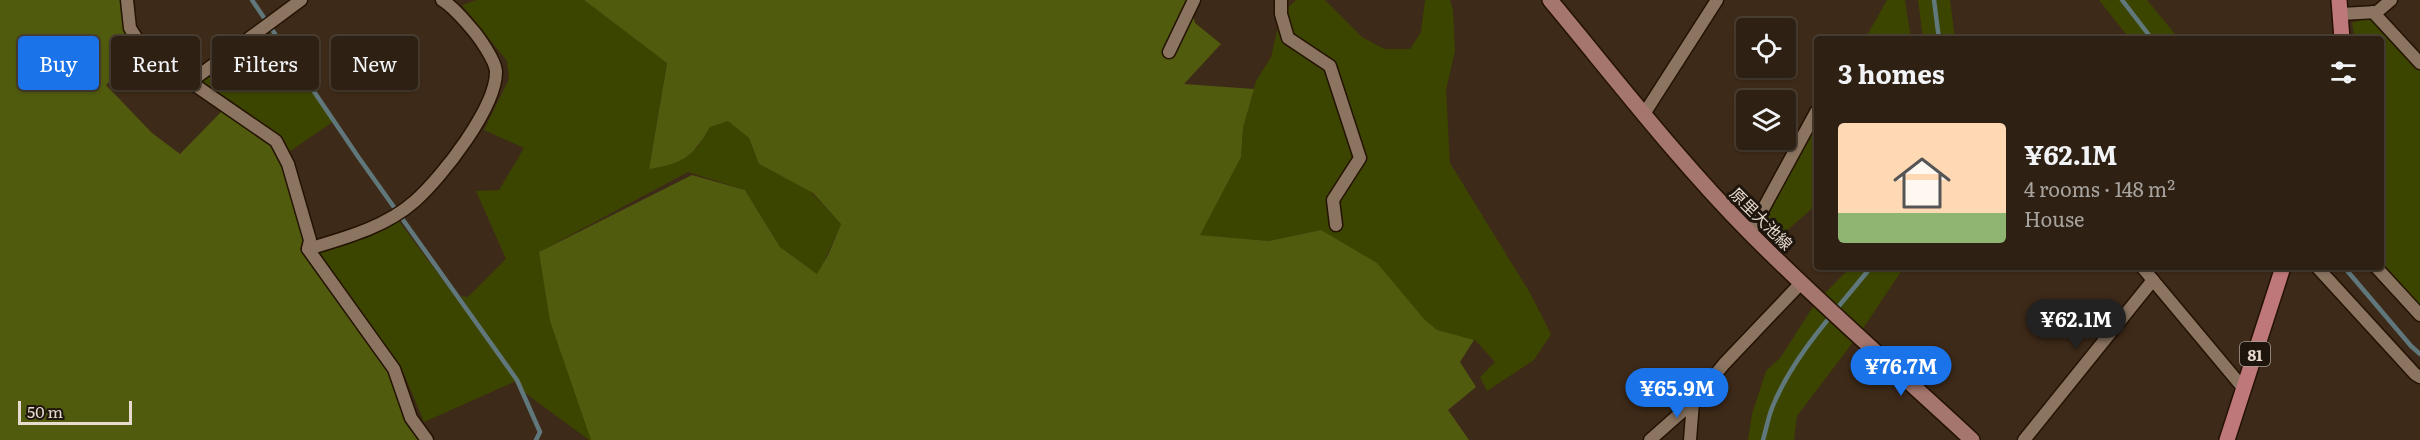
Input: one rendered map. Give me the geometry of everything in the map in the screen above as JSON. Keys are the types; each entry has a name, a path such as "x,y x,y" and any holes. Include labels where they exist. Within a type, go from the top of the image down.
{"main road":[{"name":"原里大池線","path":"1550,0 1702,182 1750,233 1852,332 1972,440"},
{"path":"2340,7 2342,36"},
{"name":"81","path":"2227,440 2282,270"}],"street":[{"path":"127,0 130,28 135,36"},
{"path":"200,74 301,0"},
{"path":"308,249 373,228 415,201 467,141 495,88 496,68 479,37 451,5 442,0"},
{"path":"1169,52 1194,0"},
{"path":"1281,0 1281,14 1288,38 1330,66 1360,158 1333,200 1336,225"},
{"path":"1644,114 1717,0"},
{"path":"2340,7 2378,12 2391,0"},
{"path":"2373,12 2420,63"},
{"path":"200,89 276,141 288,164 310,240 308,249 394,369 411,418 428,440"},
{"path":"1750,233 1814,116"},
{"path":"2144,270 2244,389"},
{"path":"2320,270 2420,377"},
{"path":"2379,270 2420,315"},
{"path":"2024,440 2152,280"},
{"path":"1650,440 1693,402 1724,364 1802,282"},
{"path":"1690,440 1693,402"}],"green space":[{"path":"0,0 125,0 139,36 111,36 111,80 106,85 152,133 180,154 223,110 276,141 308,249 394,369 423,440 0,440"},
{"path":"477,0 584,0 667,62 649,169 698,147 710,127 726,118 749,138 759,164 809,190 841,224 818,275 780,247 745,190 688,172 539,252 593,440 589,440 524,392 516,381 424,422 405,376 315,247 398,220 489,342 461,296 468,297 506,259 476,191 499,190 524,148 484,130 509,79 507,61 462,5"},
{"path":"584,0 1197,0 1192,11 1195,23 1221,44 1184,84 1254,89 1243,128 1241,157 1200,235 1269,241 1321,230 1377,263 1424,319 1437,330 1474,340 1460,362 1476,387 1448,410 1469,440 591,440 550,321 539,252 692,175 745,190 780,247 817,274 841,224 813,193 759,164 749,138 728,121 710,127 698,146 685,157 670,165 649,169 667,63"},
{"path":"1296,0 1325,0 1362,37 1384,49 1410,49 1421,32 1425,0 1450,0 1453,10 1455,51 1446,90 1450,163 1530,293 1551,334 1534,360 1487,391 1480,377 1495,362 1475,340 1451,337 1429,326 1321,230 1269,241 1199,235 1216,199 1241,157 1243,128 1256,81 1271,57 1281,14"},
{"path":"1887,0 1905,0 1911,36 1867,36"},
{"path":"1918,0 1950,0 1955,36 1923,36"},
{"path":"2099,0 2147,0 2177,36 2128,36"},
{"path":"2377,12 2379,21 2420,70 2420,307 2383,270 2384,36 2354,36 2352,23"},
{"path":"212,68 212,90 200,80 200,75"},
{"path":"212,90 313,90 334,121 289,152"},
{"path":"1814,130 1814,207 1776,240 1761,227"},
{"path":"1848,270 1902,270 1860,333 1797,416 1794,440 1748,440 1752,414 1766,371 1781,357 1816,302"}],"waterway":[{"path":"252,0 359,158 517,380 540,432 536,440"},
{"path":"1934,0 1939,36"},
{"path":"2122,0 2150,36"},
{"path":"1763,440 1772,408 1791,370 1816,334 1869,270"},
{"path":"2347,270 2420,354"}]}
